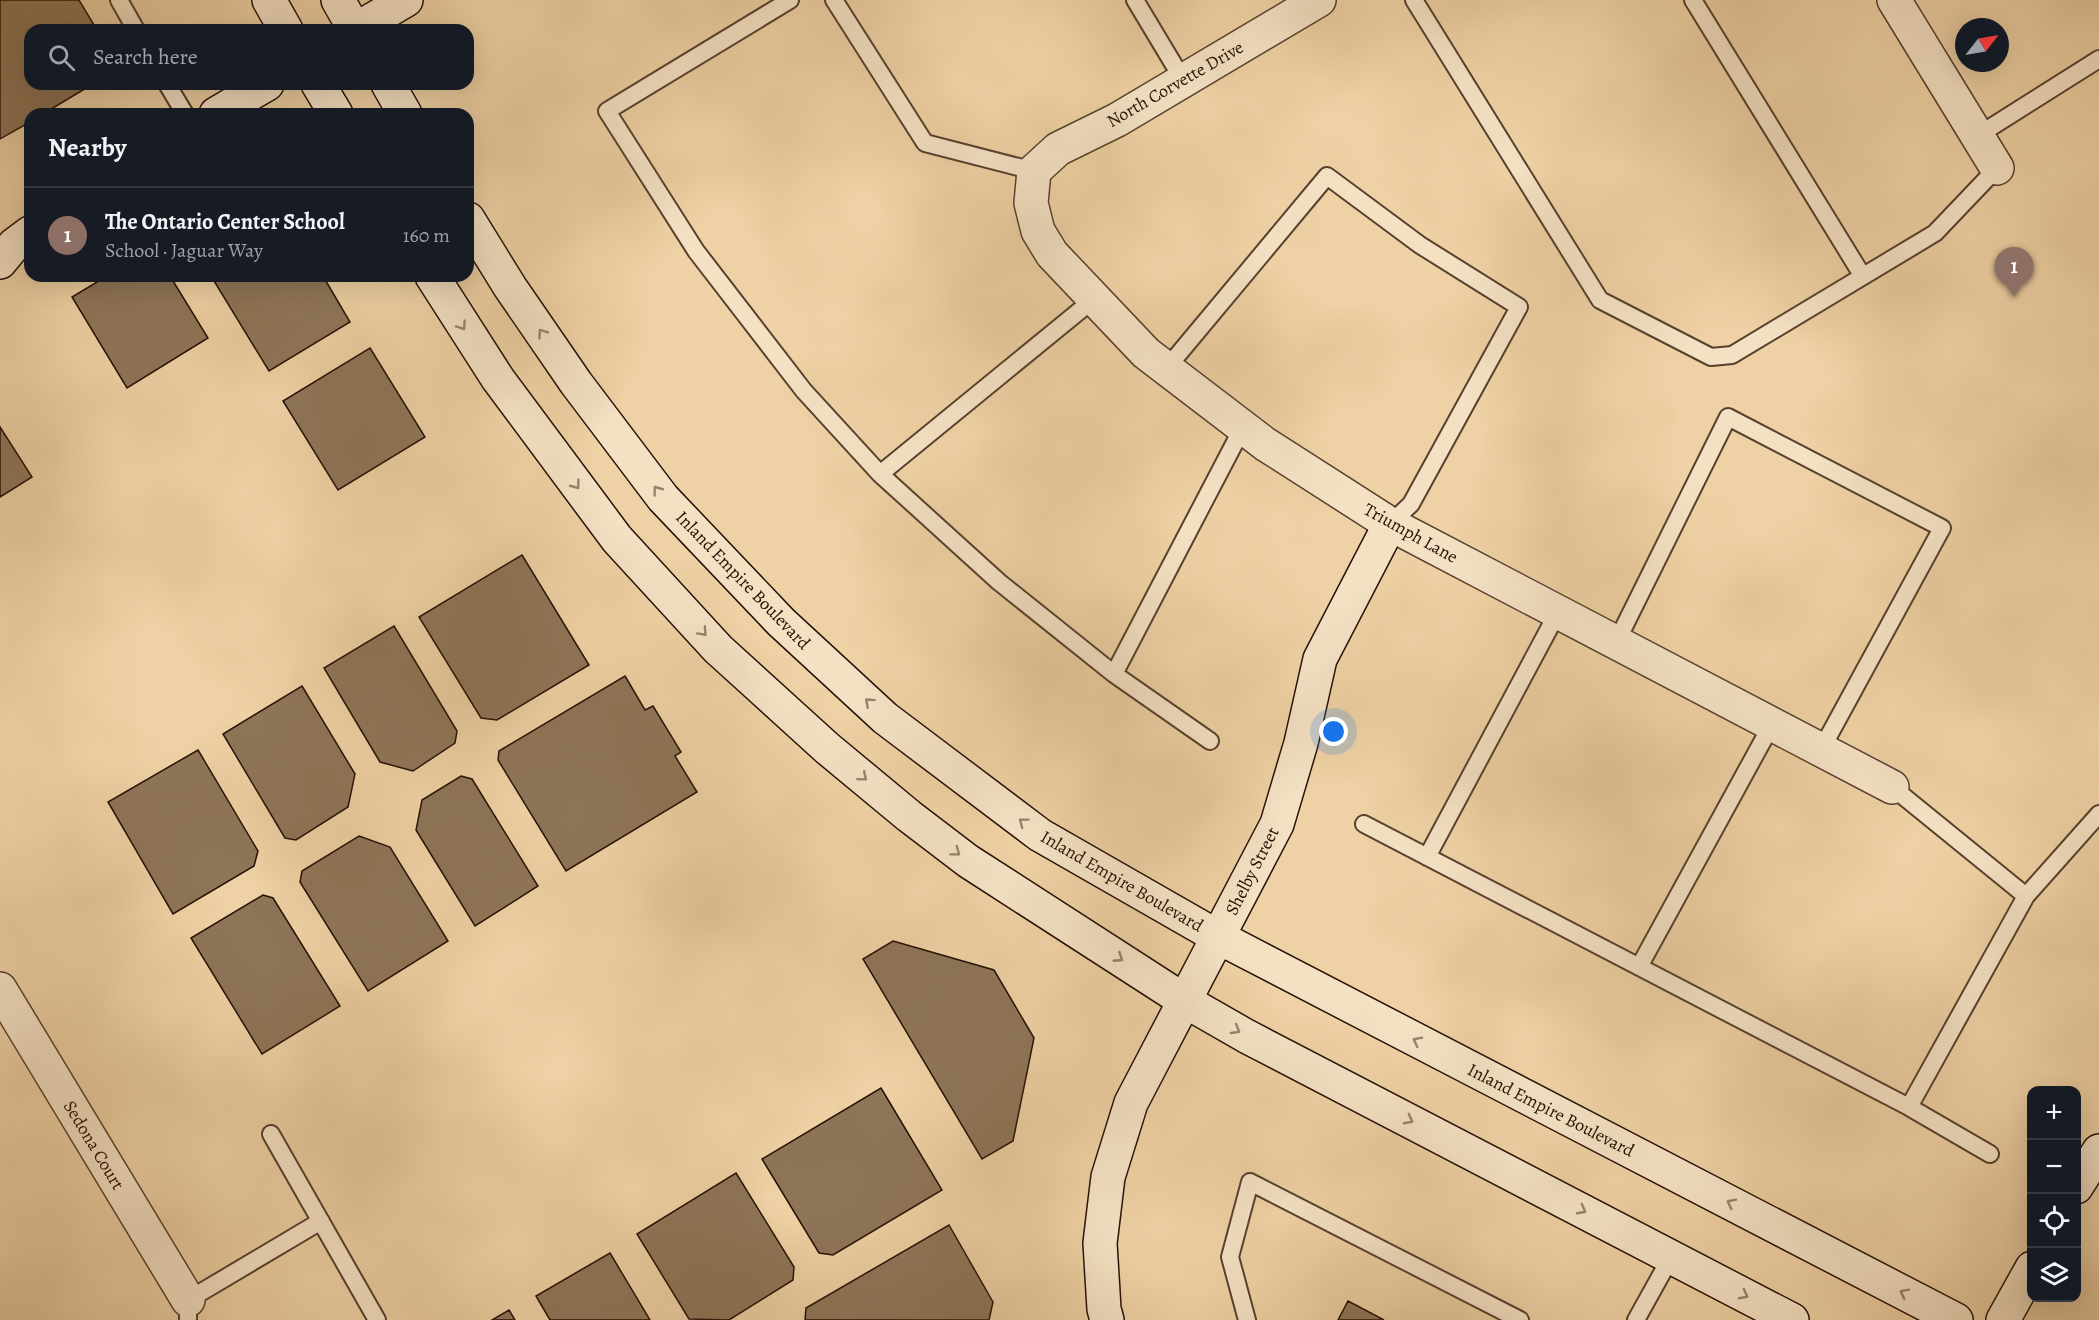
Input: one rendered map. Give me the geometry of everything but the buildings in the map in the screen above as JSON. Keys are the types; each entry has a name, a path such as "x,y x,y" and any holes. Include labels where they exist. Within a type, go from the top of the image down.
{"main road":[{"path":"269,0 283,24"},
{"path":"338,0 352,24"},
{"path":"365,24 406,0"},
{"name":"North Corvette Drive","path":"1034,171 1058,149 1117,120 1318,0"},
{"path":"1894,0 1997,168"},
{"path":"226,108 257,90"},
{"path":"322,90 332,108"},
{"path":"391,90 402,108"},
{"name":"Triumph Lane","path":"1034,171 1031,202 1038,231 1052,254 1146,353 1265,444 1390,524 1892,787"},
{"name":"Inland Empire Boulevard","path":"474,229 562,364 663,498 781,622 885,718 1040,835 1218,937 1956,1320"},
{"path":"0,262 24,238"},
{"path":"435,282 498,379 610,530 718,649 827,748 909,816 968,861 1185,1001 1245,1036 1792,1320"},
{"name":"Shelby Street","path":"1107,1320 1104,1309 1100,1243 1108,1177 1131,1103 1277,824 1301,743 1320,659 1390,524"},
{"name":"Sedona Court","path":"5,1010 188,1310"},
{"path":"2081,1179 2099,1151"},
{"path":"2003,1320 2027,1275"}],"lane":[{"path":"118,0 132,24"},
{"path":"790,0 607,111 696,251 804,391 880,474 999,582 1114,674 1210,741"},
{"path":"834,0 925,143 1034,171"},
{"path":"1135,0 1183,80"},
{"path":"1414,0 1600,300 1711,357 1732,355 1935,233 1997,168"},
{"path":"1694,0 1862,275"},
{"path":"1977,136 2099,58"},
{"path":"171,90 181,108"},
{"path":"1166,369 1328,176 1420,245 1519,307 1411,504 1390,524"},
{"path":"880,474 1094,298"},
{"path":"1616,643 1728,417 1942,528 1821,750"},
{"path":"1114,674 1243,427"},
{"path":"1427,857 1558,612"},
{"path":"1639,967 1772,724"},
{"path":"1892,787 2025,896"},
{"path":"1909,1107 2025,896 2099,814"},
{"path":"1364,824 1909,1107 1990,1154"},
{"path":"272,1134 377,1320"},
{"path":"1247,1320 1230,1257 1250,1182 1520,1320"},
{"path":"188,1310 321,1221"},
{"path":"1636,1320 1671,1257"}],"place":[{"name":"The Ontario Center School","path":"2014,297"}]}
